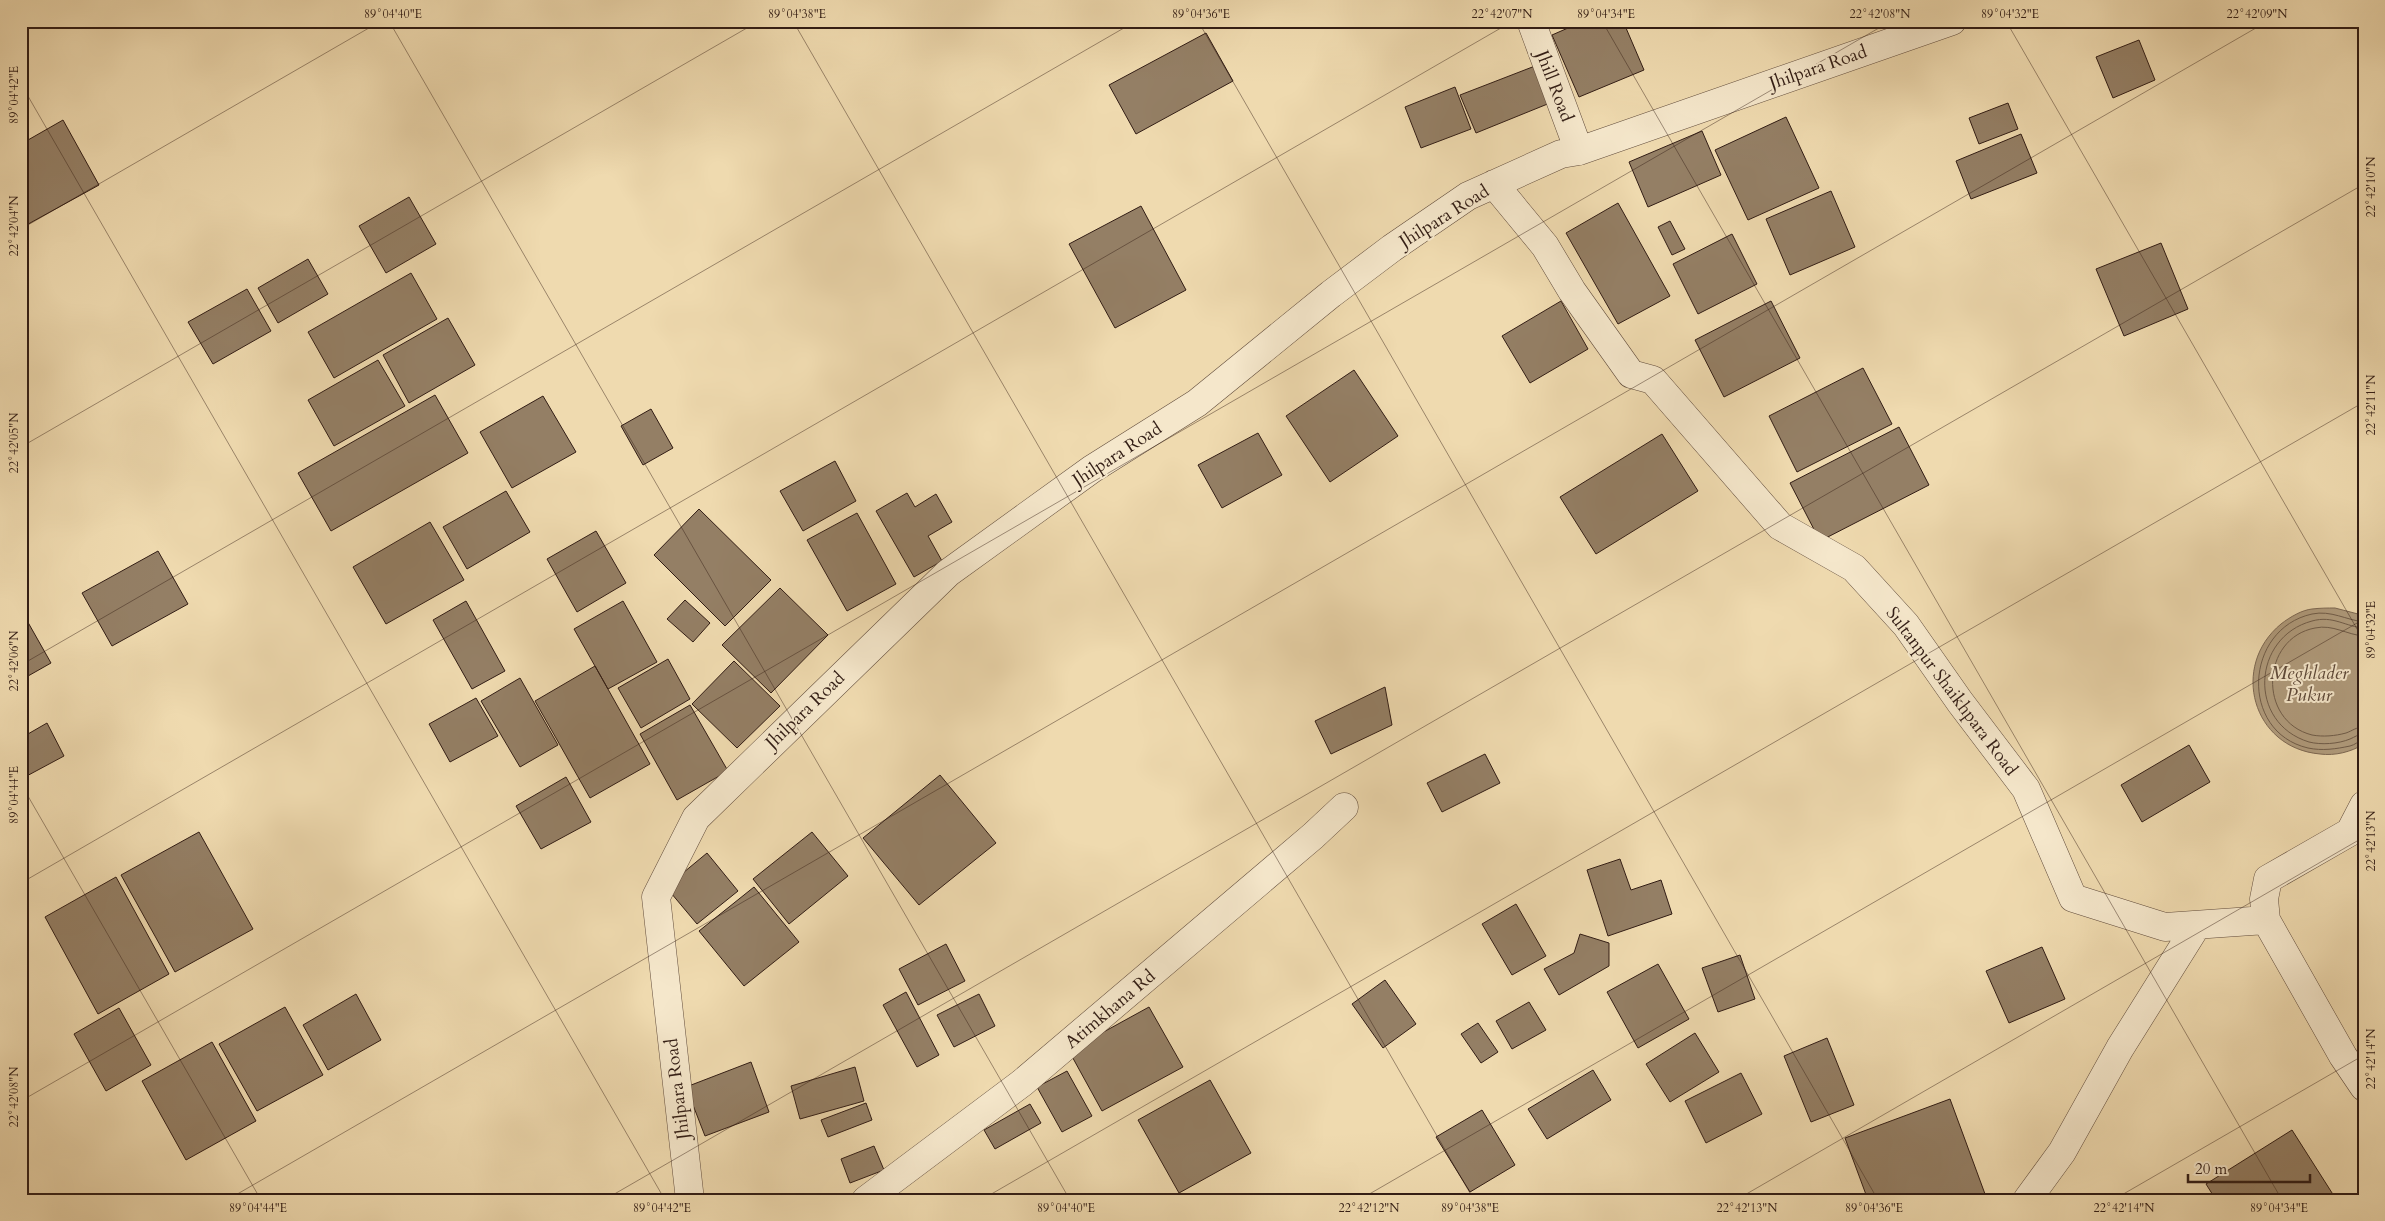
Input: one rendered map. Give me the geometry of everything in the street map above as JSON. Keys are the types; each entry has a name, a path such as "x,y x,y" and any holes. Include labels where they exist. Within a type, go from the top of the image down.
{"street":[{"name":"Jhill Road","path":"1531,21 1579,151"},
{"name":"Jhilpara Road","path":"690,1200 656,897 696,818 948,573 1092,469 1197,403 1288,327 1392,248 1468,196 1560,154 1579,151 1952,21"},
{"name":"Sultanpur Shaikhpara Road","path":"1494,184 1545,246 1572,292 1631,374 1653,380 1780,526 1854,568 1906,625 1960,702 2026,789 2073,898 2165,928 2266,920"},
{"path":"1892,634 2016,797 2063,903"},
{"path":"2364,805 2350,832 2268,879 2264,900 2266,920 2344,1056 2364,1087"},
{"name":"Atimkhana Rd","path":"866,1200 1022,1083 1313,836 1344,806"},
{"path":"2027,1200 2062,1152 2120,1048 2197,925"}],"water":[{"name":"Meghlader Pukur","path":"2335,608 2358,614 2364,618 2364,744 2343,753 2320,754 2297,748 2278,737 2264,721 2256,702 2253,682 2256,661 2265,641 2281,624 2292,616 2304,611"}],"building":[{"path":"1541,21 1565,21 1545,30"},
{"path":"1584,21 1623,21 1644,70 1579,97 1552,35"},
{"path":"1747,21 1762,21 1750,28"},
{"path":"1206,33 1233,81 1136,134 1109,85"},
{"path":"2139,40 2155,80 2113,98 2096,57"},
{"path":"1535,66 1550,103 1476,133 1460,95"},
{"path":"1455,87 1471,129 1421,148 1405,107"},
{"path":"2008,103 2018,129 1979,144 1969,118"},
{"path":"1786,117 1819,188 1748,220 1715,150"},
{"path":"63,120 99,185 21,228 21,144"},
{"path":"1702,131 1721,175 1648,207 1629,162"},
{"path":"2021,134 2037,173 1971,199 1956,161"},
{"path":"1831,191 1855,247 1790,275 1766,219"},
{"path":"409,197 436,244 386,273 359,226"},
{"path":"1618,203 1670,296 1618,324 1566,233"},
{"path":"1141,206 1186,290 1115,328 1069,244"},
{"path":"1670,221 1685,249 1672,255 1658,227"},
{"path":"1732,234 1757,284 1698,314 1673,264"},
{"path":"2161,243 2188,309 2124,336 2096,269"},
{"path":"308,259 328,294 278,323 258,288"},
{"path":"411,273 437,319 334,378 308,332"},
{"path":"247,289 271,331 213,364 188,322"},
{"path":"1561,301 1588,349 1530,383 1502,336"},
{"path":"1771,301 1800,358 1724,397 1695,340"},
{"path":"448,318 475,365 409,403 383,355"},
{"path":"378,360 405,406 334,446 308,400"},
{"path":"1863,368 1892,424 1797,472 1769,416"},
{"path":"1354,370 1398,436 1330,482 1286,416"},
{"path":"435,395 468,453 331,531 298,473"},
{"path":"543,396 576,452 512,488 480,432"},
{"path":"651,409 673,448 643,465 621,426"},
{"path":"1899,427 1929,485 1820,541 1790,483"},
{"path":"1258,433 1282,475 1222,508 1198,465"},
{"path":"1662,434 1698,491 1596,554 1560,497"},
{"path":"835,461 856,501 803,531 780,491"},
{"path":"506,491 530,532 467,569 443,527"},
{"path":"907,493 915,507 936,494 952,522 928,536 942,561 914,577 876,511"},
{"path":"699,509 771,580 725,626 654,555"},
{"path":"857,513 896,584 847,611 807,540"},
{"path":"430,522 464,580 386,624 353,567"},
{"path":"596,531 626,583 577,612 547,559"},
{"path":"158,551 188,604 112,646 82,593"},
{"path":"780,588 828,635 771,693 722,645"},
{"path":"685,600 710,623 693,642 667,619"},
{"path":"466,601 505,671 472,689 433,620"},
{"path":"623,601 657,662 608,689 574,629"},
{"path":"21,610 51,663 21,680"},
{"path":"668,659 690,699 641,728 618,688"},
{"path":"734,661 780,706 737,748 692,704"},
{"path":"595,666 650,764 590,798 535,701"},
{"path":"520,678 558,745 520,767 481,701"},
{"path":"1385,687 1392,725 1331,754 1315,721"},
{"path":"476,698 498,736 450,762 429,724"},
{"path":"690,705 728,771 677,800 640,734"},
{"path":"47,723 64,756 23,778 21,774 21,738"},
{"path":"2189,745 2210,782 2142,822 2121,785"},
{"path":"1485,754 1500,783 1442,812 1427,783"},
{"path":"940,775 996,843 919,905 863,838"},
{"path":"566,777 591,822 541,849 516,806"},
{"path":"199,832 253,929 175,972 121,875"},
{"path":"812,832 848,876 789,924 753,879"},
{"path":"707,853 738,891 697,924 666,887"},
{"path":"1620,859 1631,890 1661,880 1672,914 1608,936 1587,870"},
{"path":"116,877 169,974 98,1014 45,917"},
{"path":"754,887 799,942 744,986 699,931"},
{"path":"1516,904 1546,956 1512,975 1482,924"},
{"path":"1580,934 1609,943 1609,966 1559,995 1544,969 1574,953"},
{"path":"946,944 965,981 918,1005 899,969"},
{"path":"2042,947 2065,999 2009,1023 1986,971"},
{"path":"1740,955 1755,999 1718,1012 1702,968"},
{"path":"1658,964 1689,1019 1638,1048 1607,992"},
{"path":"1385,980 1416,1024 1383,1048 1352,1004"},
{"path":"906,992 939,1055 917,1067 883,1005"},
{"path":"356,994 381,1040 328,1070 303,1025"},
{"path":"979,994 995,1026 954,1047 937,1015"},
{"path":"1529,1002 1546,1030 1512,1049 1496,1021"},
{"path":"285,1007 323,1075 257,1111 219,1044"},
{"path":"1149,1007 1183,1067 1102,1111 1069,1051"},
{"path":"119,1008 151,1065 106,1091 74,1034"},
{"path":"1478,1023 1498,1052 1481,1063 1461,1034"},
{"path":"1695,1033 1719,1072 1670,1102 1646,1064"},
{"path":"1827,1038 1854,1105 1811,1122 1784,1056"},
{"path":"212,1042 256,1121 186,1160 142,1081"},
{"path":"751,1062 769,1112 705,1136 686,1087"},
{"path":"855,1067 864,1101 800,1119 791,1086"},
{"path":"1593,1070 1611,1100 1547,1139 1528,1109"},
{"path":"1067,1071 1092,1116 1062,1132 1037,1087"},
{"path":"1741,1073 1762,1114 1706,1143 1685,1101"},
{"path":"1210,1080 1251,1153 1179,1193 1138,1120"},
{"path":"1950,1099 1985,1194 1969,1200 1868,1200 1845,1138"},
{"path":"866,1103 872,1120 828,1137 821,1120"},
{"path":"1030,1104 1041,1123 995,1149 984,1130"},
{"path":"1482,1110 1515,1165 1470,1192 1436,1137"},
{"path":"2292,1130 2334,1196 2327,1200 2216,1200 2206,1184"},
{"path":"874,1146 884,1170 850,1183 841,1159"}]}
